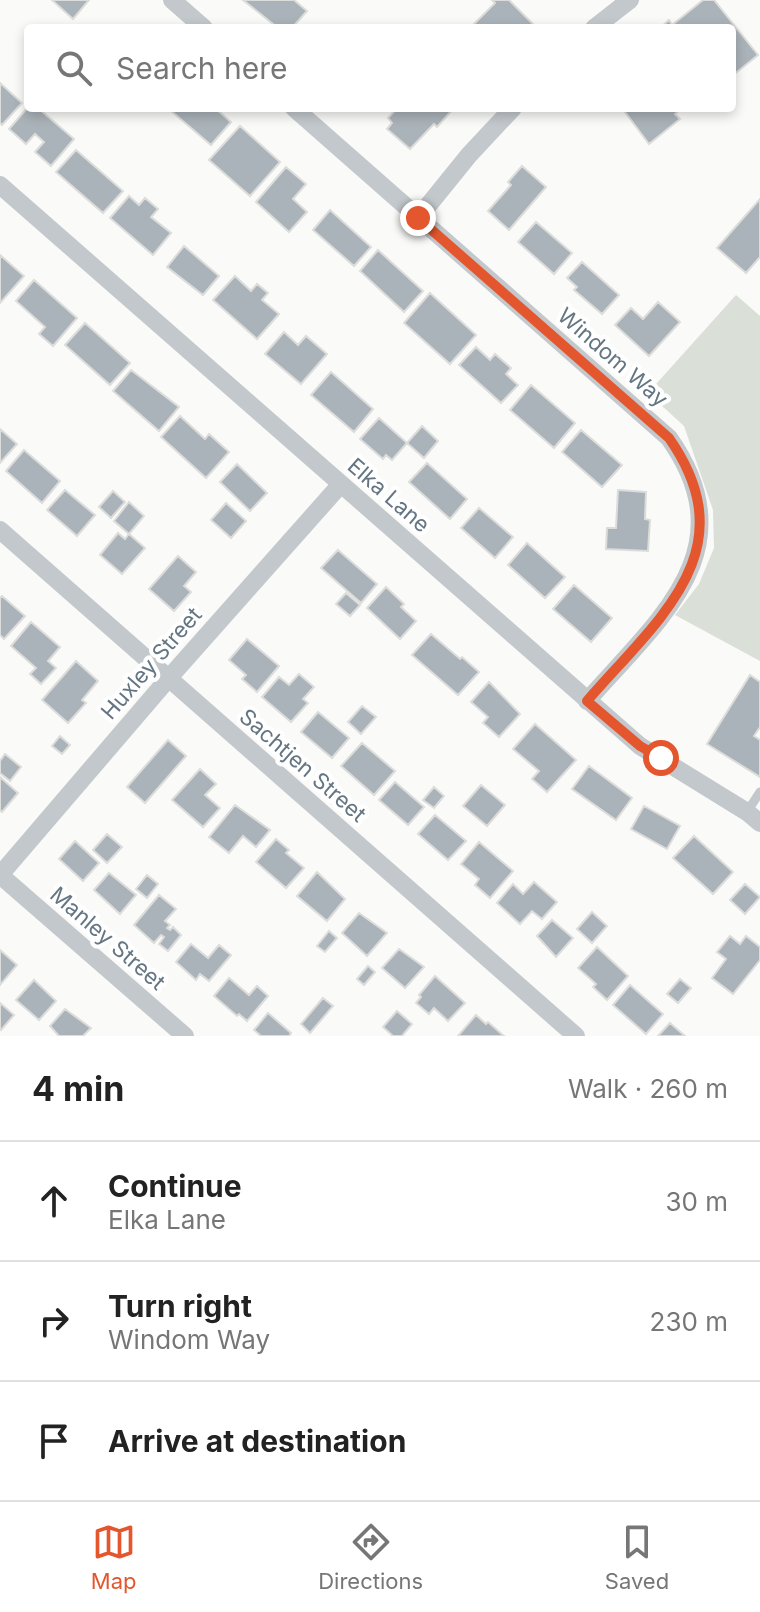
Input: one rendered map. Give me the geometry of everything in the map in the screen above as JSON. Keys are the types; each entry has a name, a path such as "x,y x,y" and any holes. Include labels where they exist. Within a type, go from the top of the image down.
{"street":[{"path":"172,0 199,24"},
{"path":"599,24 630,0"},
{"name":"Windom Way","path":"299,112 669,438 688,473 701,510 701,539 694,558 672,604 587,701"},
{"path":"418,218 469,155 509,112"},
{"name":"Elka Lane","path":"0,185 640,746 754,818"},
{"name":"Huxley Street","path":"0,875 341,484"},
{"name":"Sachtjen Street","path":"0,530 576,1036"},
{"name":"Manley Street","path":"0,875 185,1036"}],"lane":[{"path":"754,818 760,792"}],"shaded area":[{"path":"736,295 760,316 760,661 675,615 699,584 714,548 713,510 684,426 648,393"}],"building":[{"path":"52,0 89,0 73,19"},
{"path":"243,0 294,0 307,11 296,24 273,24"},
{"path":"492,0 509,0 533,24 474,24 495,3"},
{"path":"703,0 714,0 733,24 673,24"},
{"path":"736,28 758,55 736,73"},
{"path":"0,83 22,103 2,125 0,123"},
{"path":"24,112 43,112 74,139 51,166 35,152 44,142 35,134 26,144 9,129"},
{"path":"172,112 220,112 231,122 211,145"},
{"path":"393,112 450,112 410,149 387,129 392,123 388,118"},
{"path":"625,112 677,112 675,114 680,119 649,144"},
{"path":"240,126 280,162 250,196 209,160"},
{"path":"76,150 123,191 103,213 56,172"},
{"path":"522,166 546,187 509,230 488,211 511,185 508,182"},
{"path":"286,167 306,184 293,199 307,212 289,232 256,202"},
{"path":"129,196 139,205 145,198 158,209 151,217 171,233 153,255 110,218"},
{"path":"760,199 760,257 746,273 717,248"},
{"path":"330,210 371,247 354,266 313,230"},
{"path":"536,222 572,253 554,274 518,242"},
{"path":"184,246 219,276 203,295 167,267"},
{"path":"378,250 423,291 404,312 360,271"},
{"path":"0,255 24,276 0,303"},
{"path":"582,262 619,295 602,314 574,290 577,287 567,278"},
{"path":"235,276 251,291 257,284 268,293 262,300 279,314 257,339 213,300"},
{"path":"34,280 77,318 53,346 39,334 45,327 16,301"},
{"path":"430,293 476,335 450,364 404,323"},
{"path":"658,302 680,322 649,356 615,325 631,308 643,319"},
{"path":"85,323 130,363 110,385 65,345"},
{"path":"284,332 298,345 306,336 327,354 301,384 265,354"},
{"path":"476,347 490,360 495,354 511,368 506,374 518,385 501,403 459,365"},
{"path":"131,370 179,407 159,431 113,391"},
{"path":"331,372 373,409 354,432 311,395"},
{"path":"531,385 575,423 554,448 510,410"},
{"path":"180,416 205,439 209,434 229,452 206,478 161,437"},
{"path":"379,418 407,443 392,460 386,455 383,459 360,439"},
{"path":"422,426 438,441 424,458 407,443"},
{"path":"0,429 17,444 0,463"},
{"path":"581,430 622,465 602,487 562,452"},
{"path":"24,450 60,481 42,503 6,471"},
{"path":"427,463 467,499 450,519 409,482"},
{"path":"237,464 267,493 250,511 220,482"},
{"path":"65,490 95,515 77,536 47,510"},
{"path":"618,490 646,492 645,519 650,520 648,551 606,549 607,528 616,528"},
{"path":"113,491 125,502 111,518 99,507"},
{"path":"129,502 144,516 129,534 114,521"},
{"path":"226,503 246,521 231,538 211,520"},
{"path":"479,508 513,537 495,558 461,528"},
{"path":"118,533 125,539 129,534 145,548 122,574 100,555"},
{"path":"527,543 565,577 545,598 508,565"},
{"path":"338,550 377,584 361,603 321,568"},
{"path":"178,556 196,572 184,586 191,592 174,611 149,589"},
{"path":"574,585 612,618 591,642 553,609"},
{"path":"386,587 416,621 400,639 367,608"},
{"path":"346,593 360,605 350,616 336,604"},
{"path":"2,596 25,616 4,639 0,635"},
{"path":"31,622 60,647 48,661 56,668 41,684 30,674 36,668 11,646"},
{"path":"431,634 479,672 458,695 412,655"},
{"path":"247,639 279,666 257,692 242,679 246,675 229,660"},
{"path":"76,661 98,681 82,700 86,703 68,723 42,700"},
{"path":"299,674 314,687 303,699 308,703 291,722 262,697 279,677 289,685"},
{"path":"750,675 760,682 760,727 754,736 760,740 760,777 707,744"},
{"path":"489,682 520,714 499,737 483,723 488,717 471,702"},
{"path":"362,706 376,717 361,734 348,722"},
{"path":"318,712 349,738 332,758 301,732"},
{"path":"535,724 576,760 547,792 532,779 539,771 513,749"},
{"path":"60,736 70,745 62,754 52,746"},
{"path":"168,740 186,756 145,803 127,787"},
{"path":"362,743 395,771 374,795 341,766"},
{"path":"5,754 21,767 10,781 0,773 0,761"},
{"path":"589,766 632,798 616,820 572,789"},
{"path":"200,769 216,784 205,795 220,808 203,827 172,800"},
{"path":"0,777 18,793 2,812 0,810"},
{"path":"395,782 424,807 408,825 379,800"},
{"path":"481,785 505,805 487,826 463,806"},
{"path":"434,787 444,796 434,808 423,800"},
{"path":"235,805 270,830 256,847 243,836 229,853 209,837"},
{"path":"644,806 680,826 667,849 631,829"},
{"path":"435,815 466,841 448,860 418,834"},
{"path":"107,834 122,847 107,863 93,850"},
{"path":"694,836 733,872 713,894 673,858"},
{"path":"276,839 289,850 286,853 304,868 286,888 256,862"},
{"path":"75,841 99,863 83,881 59,859"},
{"path":"479,842 513,871 490,898 475,885 479,879 461,864"},
{"path":"317,872 345,899 327,921 297,896"},
{"path":"109,873 136,895 120,914 94,890"},
{"path":"147,875 158,884 147,898 136,889"},
{"path":"534,882 557,902 542,919 532,911 520,924 497,903 513,884 523,894"},
{"path":"745,884 760,897 745,914 730,900"},
{"path":"159,895 176,909 165,921 170,925 167,928 170,930 173,927 181,935 168,951 159,944 164,937 161,935 154,943 134,925"},
{"path":"592,912 607,926 592,943 577,929"},
{"path":"359,913 387,933 367,956 342,933"},
{"path":"552,920 573,938 556,957 537,936"},
{"path":"329,931 337,938 325,952 317,946"},
{"path":"730,936 740,944 746,936 760,947 760,960 733,994 712,978 726,959 717,952"},
{"path":"191,944 208,958 219,945 231,955 209,981 200,974 196,980 176,962"},
{"path":"597,947 628,976 607,1000 593,987 596,984 578,968"},
{"path":"399,949 424,967 405,988 382,968"},
{"path":"0,950 17,965 0,985"},
{"path":"368,966 375,972 364,985 357,979"},
{"path":"435,976 465,1003 448,1021 434,1008 429,1014 416,1003"},
{"path":"229,978 249,995 257,986 268,996 247,1021 214,996"},
{"path":"680,979 691,988 678,1003 667,994"},
{"path":"34,980 56,1001 39,1020 16,1000"},
{"path":"630,985 663,1014 646,1034 613,1005"},
{"path":"323,998 333,1006 310,1033 301,1024"},
{"path":"0,1003 14,1015 1,1030 0,1029"},
{"path":"65,1009 91,1028 83,1036 59,1036 50,1026"},
{"path":"397,1011 412,1024 402,1036 393,1036 383,1027"},
{"path":"268,1013 291,1033 289,1036 261,1036 254,1030"},
{"path":"476,1015 486,1024 488,1022 504,1036 458,1036"},
{"path":"670,1023 685,1036 658,1036"}],"route":[{"path":"418,218 669,438 688,473 701,510 701,539 694,558 672,604 587,701 640,746 661,758"}]}
